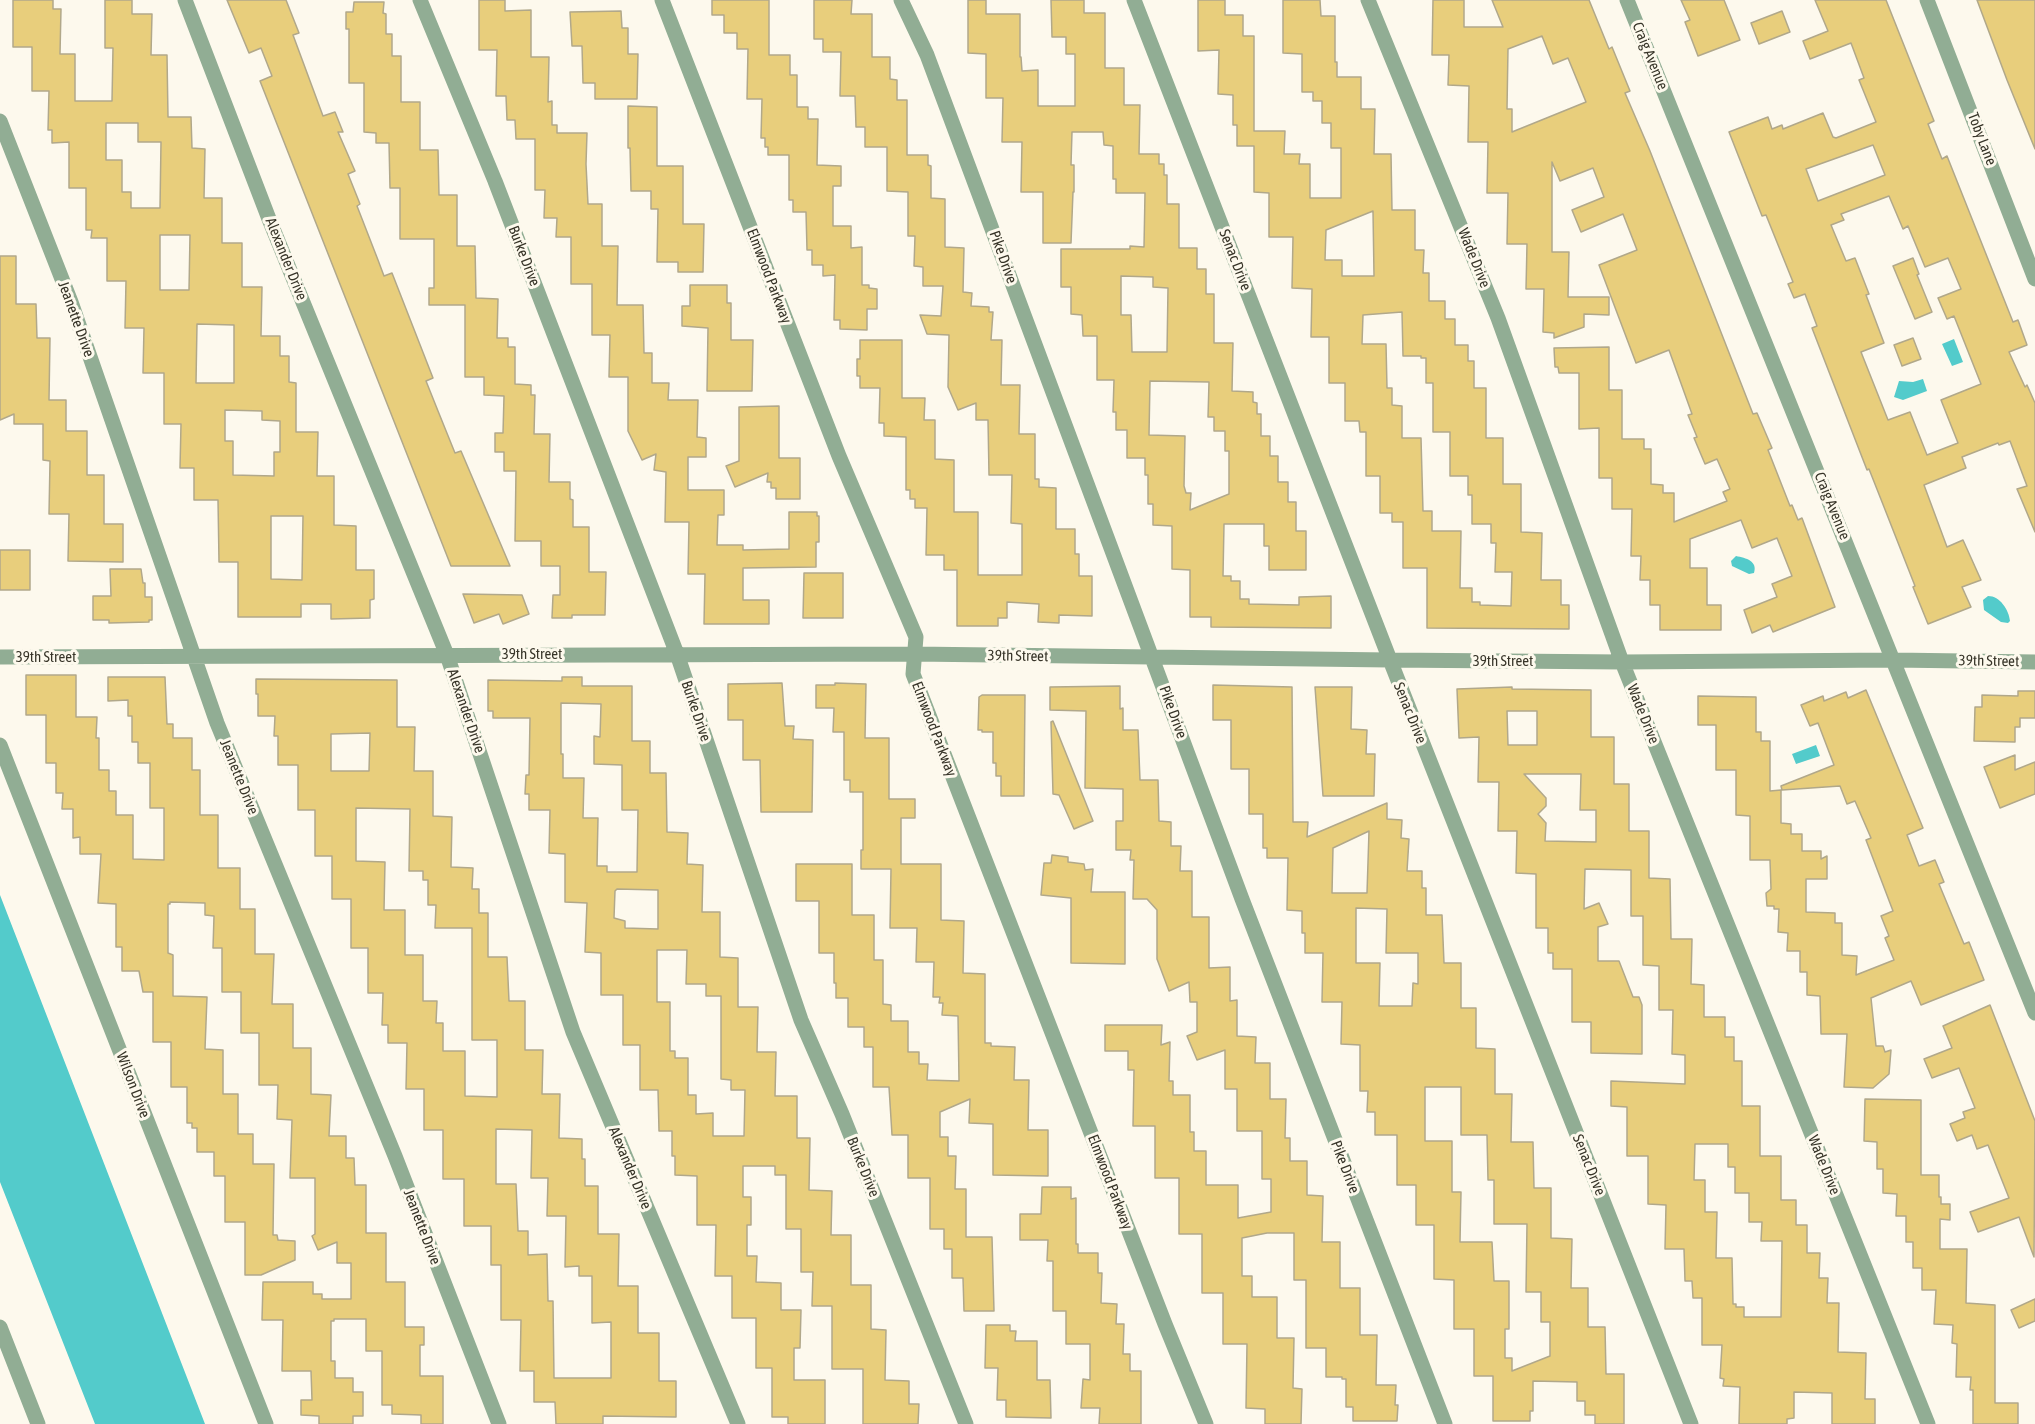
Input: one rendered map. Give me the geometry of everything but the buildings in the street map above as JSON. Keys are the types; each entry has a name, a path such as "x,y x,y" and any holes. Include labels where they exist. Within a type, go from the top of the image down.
{"street":[{"name":"Alexander Drive","path":"185,0 269,219 447,655 573,1032 738,1424"},
{"name":"Burke Drive","path":"420,0 495,181 677,654 801,1020 842,1114 966,1424"},
{"name":"Elmwood Parkway","path":"662,0 839,456 916,637 913,674 1206,1424"},
{"name":"Pike Drive","path":"902,0 927,55 1251,921 1445,1424"},
{"name":"Senac Drive","path":"1134,0 1690,1424"},
{"name":"Wade Drive","path":"1368,0 1498,318 1622,662 1928,1424"},
{"name":"Craig Avenue","path":"1627,0 2035,1013"},
{"name":"Toby Lane","path":"1927,0 2035,279"},
{"name":"Jeanette Drive","path":"0,122 70,302 217,723 395,1156 499,1424"},
{"name":"39th Street","path":"0,657 914,654 1153,659 2035,662"},
{"name":"Wilson Drive","path":"0,745 266,1424"},
{"path":"0,1327 38,1424"}],"water":[{"path":"1954,339 1963,362 1952,366 1942,344"},
{"path":"1923,379 1927,391 1903,400 1894,397 1899,381 1913,382"},
{"path":"1736,556 1753,563 1754,573 1749,574 1732,566 1731,561"},
{"path":"1988,596 1996,598 2006,608 2010,621 2008,623 2001,622 1984,610 1983,600"},
{"path":"1816,745 1820,756 1796,764 1792,754"},
{"path":"0,895 205,1424 95,1424 0,1182"}]}
